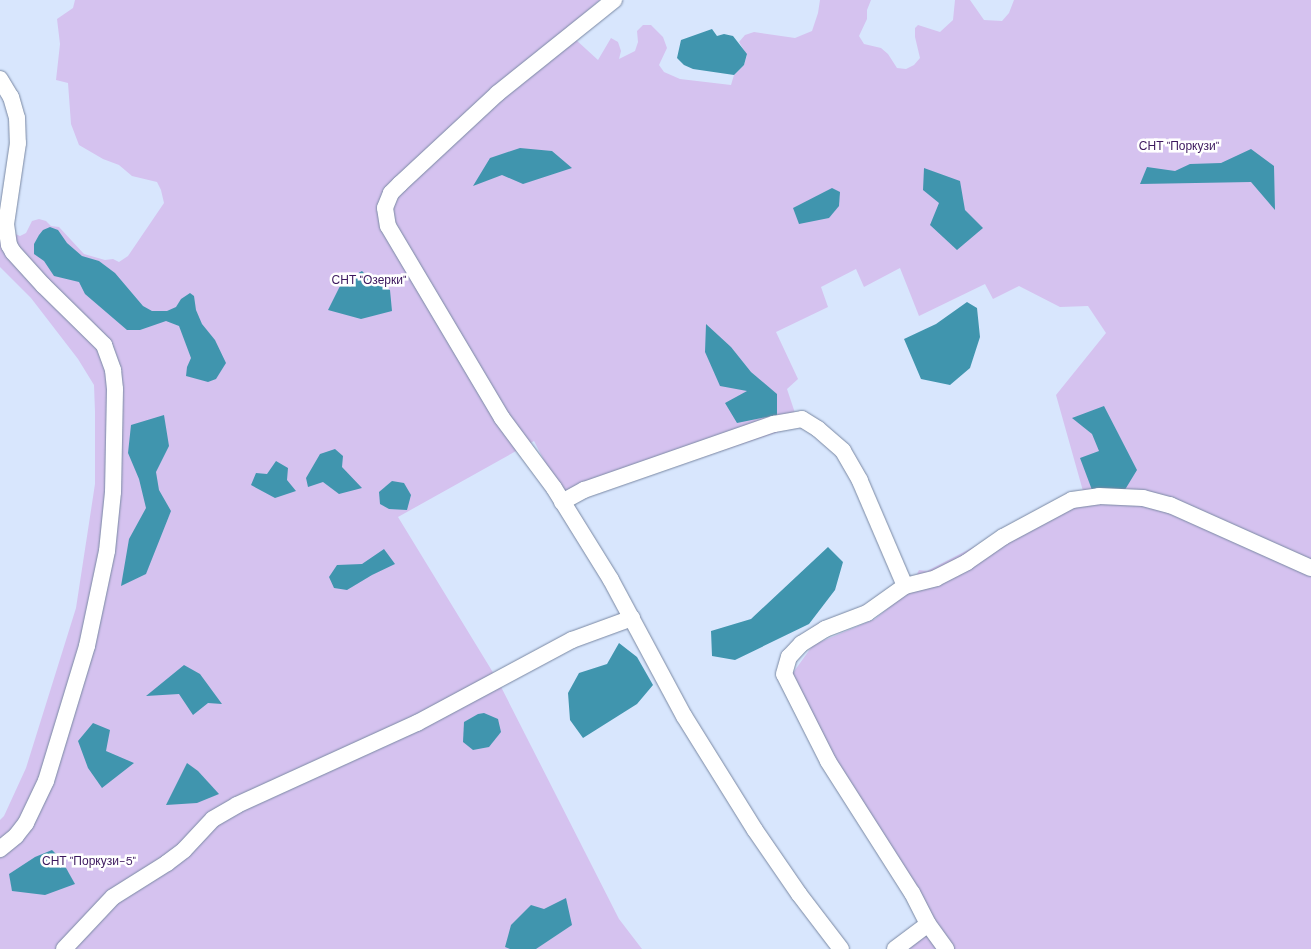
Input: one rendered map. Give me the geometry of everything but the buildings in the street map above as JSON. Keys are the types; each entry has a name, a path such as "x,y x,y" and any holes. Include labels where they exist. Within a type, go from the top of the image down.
{"street":[{"path":"614,0 498,93 392,193 386,208 388,226 502,418 562,502 611,580 684,716 755,830 798,894 841,949"},
{"path":"0,79 12,97 18,143 6,224 9,245 43,285 104,345 113,370 115,389 113,492 107,550 87,646 46,780 26,823 16,836 0,849"},
{"path":"562,502 584,490 706,447 774,424 802,419 818,428 843,451 860,481 905,586"},
{"path":"946,949 928,924 912,893 828,761 784,674 789,657 801,644 826,629 867,614 905,586 936,578 968,562 1003,537 1072,500 1099,496 1143,498 1170,505 1311,568"},
{"path":"64,949 113,897 184,850 213,819 238,805 417,723 572,640 632,618"},
{"path":"895,949 928,924"}],"green space":[{"name":"СНТ \"Озерки\"","path":"75,0 600,0 578,19 575,39 598,60 611,38 618,42 621,51 619,59 635,51 638,42 637,31 643,25 651,25 663,37 667,48 659,65 664,72 680,79 731,85 734,75 744,65 747,55 739,42 745,35 754,32 795,38 812,31 820,0 871,0 867,10 867,19 859,36 864,44 881,48 888,54 897,68 906,69 914,65 920,58 915,28 918,25 940,32 953,20 955,0 970,0 984,20 1002,21 1009,13 1014,0 1311,0 1311,949 900,949 928,924 790,677 813,645 875,619 908,592 919,570 927,571 1083,491 1056,395 1106,333 1088,306 1060,307 1019,286 993,299 985,284 919,316 900,268 864,287 856,269 821,287 828,307 776,332 798,379 787,389 799,425 566,503 534,441 398,517 497,679 619,919 642,949 0,949 0,820 4,816 26,768 76,608 95,484 95,412 94,385 78,359 31,298 0,267 0,227 20,236 26,233 32,221 39,219 46,221 51,226 59,227 84,254 105,260 113,259 119,262 128,256 164,203 157,182 132,176 119,165 103,159 79,145 71,124 68,83 56,80 60,44 57,19 73,8"}],"water":[{"path":"712,29 717,36 724,34 733,36 747,54 744,65 734,75 693,69 684,65 677,58 681,40"},
{"path":"520,148 552,151 572,168 523,184 502,175 473,186 490,158"},
{"path":"1251,149 1274,166 1275,210 1251,182 1140,184 1147,167 1175,171 1190,164 1221,163"},
{"path":"924,168 960,181 965,210 983,228 957,250 930,225 939,203 923,190"},
{"path":"832,188 840,192 839,206 829,218 799,224 793,208"},
{"path":"50,227 58,230 67,243 82,256 99,261 115,273 143,306 152,311 167,311 176,307 181,299 190,293 194,296 196,310 202,324 215,340 226,363 216,379 208,382 186,376 191,358 179,326 166,321 140,330 127,330 85,294 79,282 54,276 44,261 34,254 34,244 39,235 43,230"},
{"path":"362,271 374,283 390,290 392,311 361,319 328,310 342,282"},
{"path":"967,302 977,308 980,337 970,368 950,385 921,379 904,339 936,324"},
{"path":"706,324 731,347 751,372 777,394 777,415 737,423 725,403 747,391 720,386 705,352"},
{"path":"1104,406 1137,470 1123,493 1092,490 1080,458 1099,451 1092,434 1072,418"},
{"path":"164,415 169,446 156,472 159,490 171,511 146,574 121,586 129,539 146,508 139,479 128,453 131,425"},
{"path":"335,449 343,456 342,467 362,488 339,494 323,482 308,487 306,478 320,454"},
{"path":"276,461 288,468 287,480 296,491 275,498 251,485 256,473 267,474"},
{"path":"392,481 404,483 411,495 407,510 389,509 380,504 379,492"},
{"path":"828,547 843,562 835,590 809,624 735,660 712,656 711,631 751,619"},
{"path":"384,549 395,564 347,590 334,588 329,577 337,565 362,564"},
{"path":"619,643 637,657 653,685 637,704 583,738 570,720 568,693 579,673 607,664"},
{"path":"184,665 200,674 222,704 208,703 193,715 179,694 146,696"},
{"path":"484,713 498,719 501,732 489,747 473,750 463,742 464,722 478,714"},
{"path":"93,723 110,730 106,751 134,763 102,788 88,768 78,741"},
{"path":"187,763 198,771 219,794 197,803 166,805"},
{"path":"52,850 61,859 75,884 45,895 12,891 9,874 35,857"},
{"path":"566,898 572,925 536,949 510,949 505,947 511,925 531,905 544,909"}],"park label":[{"name":"СНТ \"Поркузи\"","path":"1179,147"},
{"name":"СНТ \"Поркузи-5\"","path":"89,862"}]}
